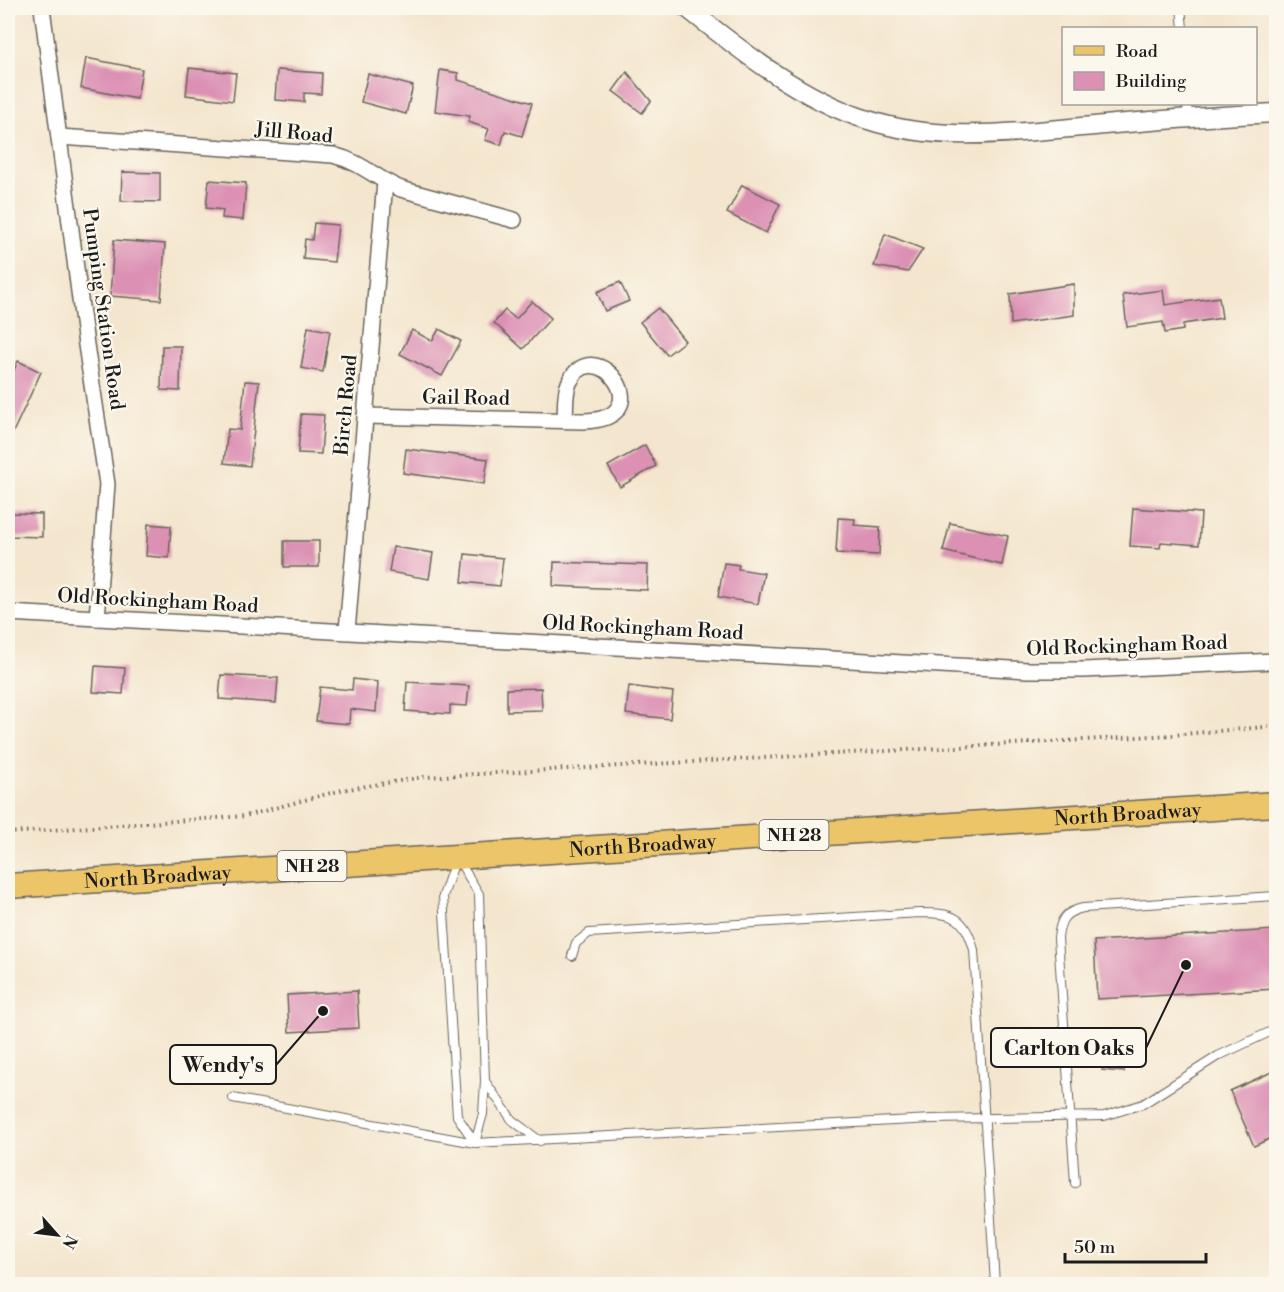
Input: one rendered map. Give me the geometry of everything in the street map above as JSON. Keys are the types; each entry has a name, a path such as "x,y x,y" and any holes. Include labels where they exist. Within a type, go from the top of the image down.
{"main road":[{"name":"North Broadway","path":"8,886 1276,804"}],"street":[{"name":"Pumping Station Road","path":"42,8 107,484 105,548 97,618"},
{"path":"687,8 754,58 809,93 857,116 900,128 968,135 1002,134 1187,111 1276,113"},
{"name":"Jill Road","path":"58,137 333,155 364,165 385,182 401,189 514,220"},
{"name":"Birch Road","path":"347,631 385,182"},
{"name":"Gail Road","path":"366,416 565,420"},
{"name":"Old Rockingham Road","path":"8,613 1028,670 1084,670 1276,661"}],"lane":[{"path":"1181,8 1183,27"},
{"path":"457,857 479,894 485,1081 483,1114 475,1143"},
{"path":"457,857 443,896 457,1116 475,1143"},
{"path":"1075,1183 1058,938 1060,922 1069,911 1083,908 1276,896"},
{"path":"572,956 576,943 589,933 920,913 953,915 962,922 970,934 974,950 995,1284"},
{"path":"233,1098 475,1143 932,1119 1104,1116 1143,1104 1218,1056 1276,1029"},
{"path":"485,1081 512,1120 540,1141"}],"path":[{"path":"8,833 245,816 342,790 424,777 1172,735 1276,726"}],"building":[{"path":"86,58 142,69 137,99 81,88"},
{"path":"189,68 236,73 233,101 186,95"},
{"path":"277,70 322,73 321,94 304,93 304,102 275,100"},
{"path":"440,70 458,73 458,80 532,103 522,136 505,131 501,145 485,140 489,129 468,122 470,116 435,111"},
{"path":"627,72 651,101 642,113 613,91"},
{"path":"368,74 413,86 406,114 361,102"},
{"path":"122,172 160,173 160,202 121,201"},
{"path":"209,180 246,183 243,220 222,218 223,210 206,208"},
{"path":"742,185 780,204 766,233 727,213"},
{"path":"314,223 338,225 334,262 303,259 305,239 312,240"},
{"path":"885,234 923,249 908,272 874,266"},
{"path":"114,240 165,244 161,300 110,296"},
{"path":"620,282 629,301 605,311 597,292"},
{"path":"1074,284 1074,315 1011,324 1010,294"},
{"path":"1163,290 1165,305 1219,297 1222,318 1183,324 1183,330 1165,333 1163,322 1127,327 1123,295"},
{"path":"532,301 551,318 523,349 494,323 505,310 516,319"},
{"path":"658,308 685,341 667,355 640,322"},
{"path":"308,327 330,331 323,372 301,368"},
{"path":"439,329 461,341 442,376 400,354 412,330 432,341"},
{"path":"162,346 181,346 180,391 161,390"},
{"path":"18,361 41,372 8,443 8,384"},
{"path":"245,381 259,382 250,466 224,463 228,429 240,430"},
{"path":"301,414 324,415 321,454 298,453"},
{"path":"645,445 656,466 620,487 608,466"},
{"path":"406,449 488,459 484,484 403,473"},
{"path":"1133,508 1201,513 1199,545 1161,542 1160,548 1130,546"},
{"path":"8,513 42,514 42,537 8,536"},
{"path":"838,518 855,519 854,525 880,527 879,555 836,553"},
{"path":"950,523 1008,536 1002,565 943,551"},
{"path":"148,524 171,526 169,558 146,556"},
{"path":"284,541 319,541 319,567 284,567"},
{"path":"393,547 433,553 429,579 389,572"},
{"path":"465,554 503,558 500,586 462,582"},
{"path":"554,562 648,565 647,590 553,586"},
{"path":"724,563 739,565 738,569 764,573 758,604 718,597"},
{"path":"95,666 125,668 123,694 93,692"},
{"path":"221,675 278,678 276,703 219,699"},
{"path":"353,679 378,682 376,712 350,709 349,724 316,721 320,687 352,690"},
{"path":"407,682 469,686 467,706 450,705 450,714 405,711"},
{"path":"629,686 673,692 670,719 626,714"},
{"path":"541,688 542,710 507,711 507,689"},
{"path":"1276,930 1276,989 1097,999 1094,941"},
{"path":"357,991 359,1028 289,1032 287,995"},
{"path":"1104,1046 1126,1048 1124,1072 1102,1070"},
{"path":"1276,1070 1276,1136 1254,1146 1230,1091"}],"place":[{"name":"Carlton Oaks","path":"1186,965"},
{"name":"Wendy's","path":"323,1011"}]}
